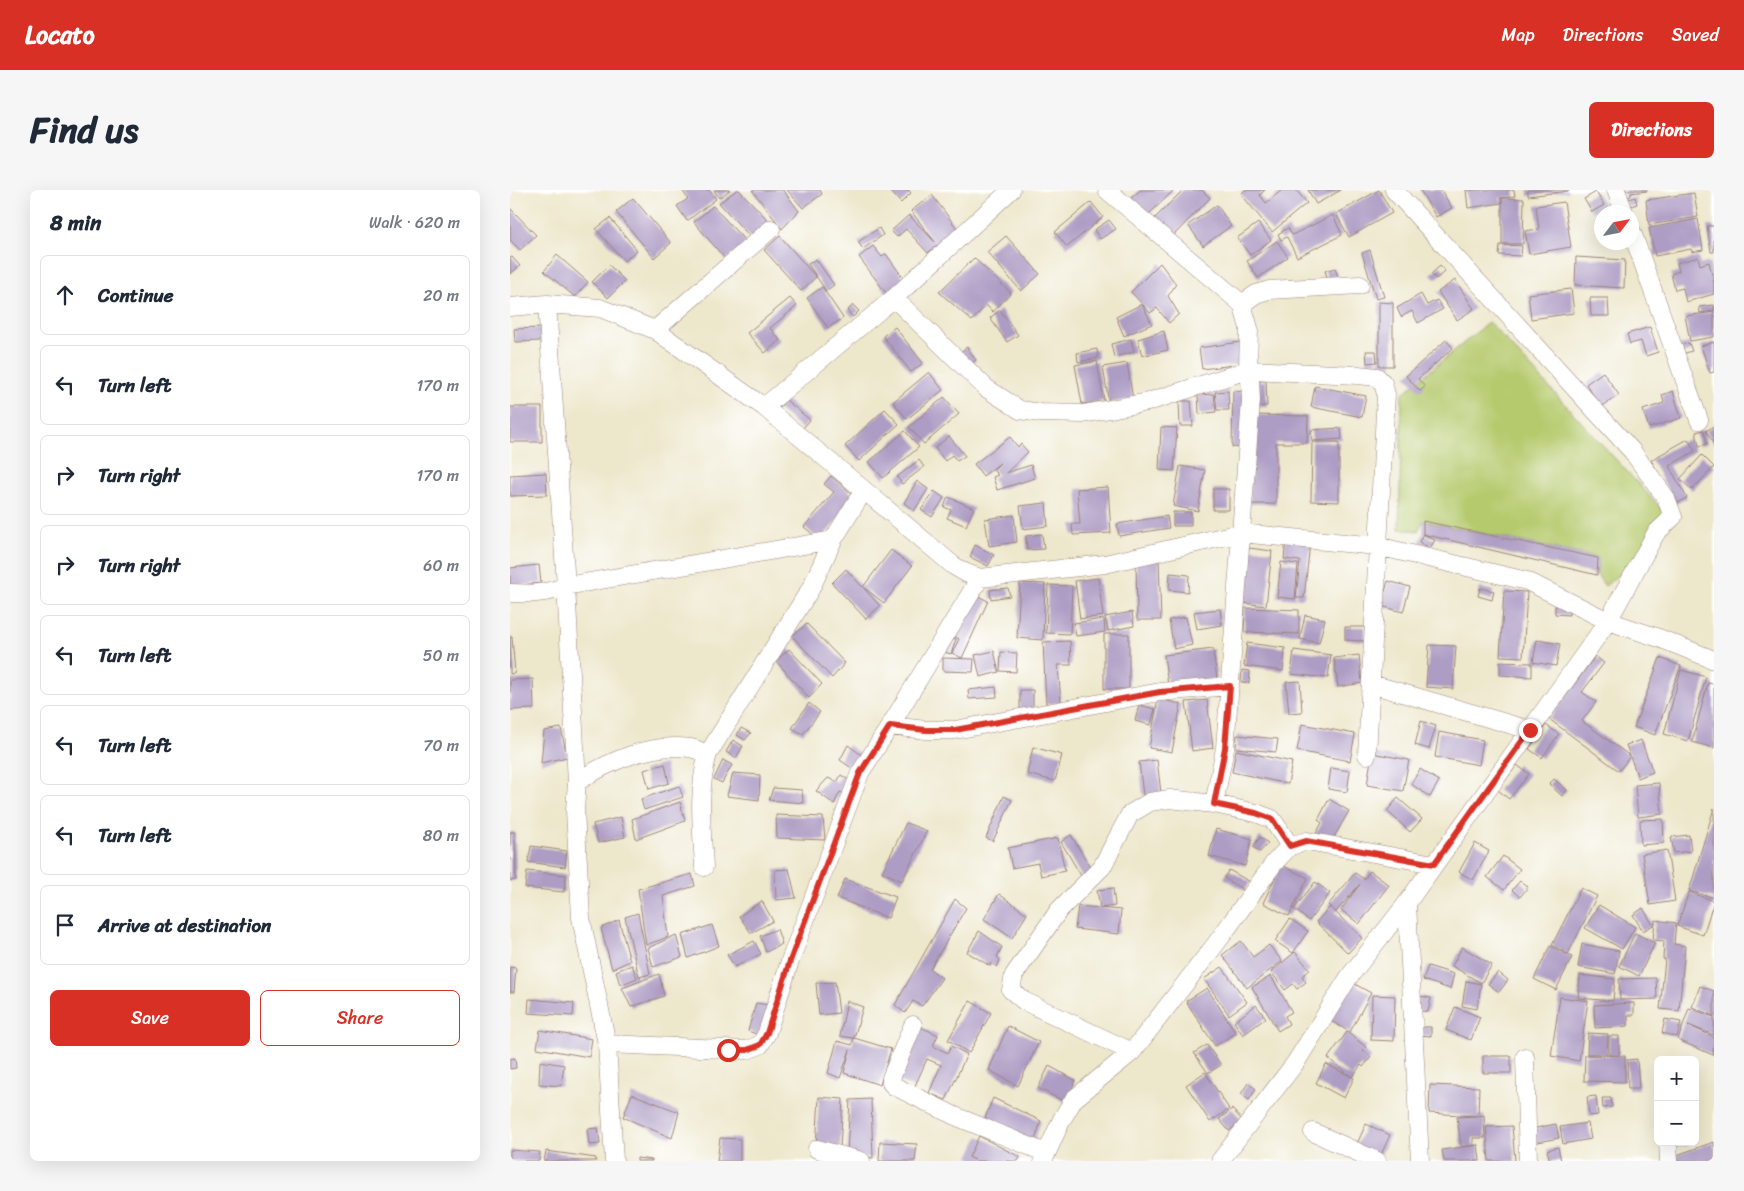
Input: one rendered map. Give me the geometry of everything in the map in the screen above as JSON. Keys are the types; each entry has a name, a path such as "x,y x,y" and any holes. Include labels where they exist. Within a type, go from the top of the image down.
{"street":[{"path":"764,407 894,298 1011,190"},
{"path":"1107,190 1242,304 1249,328 1248,370 1251,400 1230,686 1225,748 1214,804"},
{"path":"1220,1161 1296,1062 1349,977 1407,903 1608,621 1656,533 1673,517 1666,498 1632,452 1394,190"},
{"path":"1616,190 1621,205"},
{"path":"655,330 771,229"},
{"path":"1638,250 1699,420"},
{"path":"1242,304 1256,294 1269,290 1360,285"},
{"path":"894,298 986,388 1020,410 1041,413 1083,414 1148,402 1248,370 1377,377 1383,383 1387,403 1377,546 1367,755"},
{"path":"510,307 547,304 600,308 655,330 764,407 954,566 980,578 1105,564 1240,533 1377,546 1527,582 1608,621 1714,660"},
{"path":"547,304 566,586 577,782 575,810 582,918 607,1044 614,1161"},
{"path":"704,867 701,802 702,772 708,754 810,588 833,540 864,490"},
{"path":"510,593 536,594 566,586 833,540"},
{"path":"607,1044 747,1050 760,1045 767,1033 790,961 860,773 980,578"},
{"path":"1371,684 1530,730"},
{"path":"890,726 926,730 955,730 1160,692 1230,686"},
{"path":"577,782 599,768 641,752 673,747 691,748 708,754"},
{"path":"1132,1052 1024,1001 1011,990 1014,974 1059,910 1102,867 1130,814 1150,802 1170,799 1214,804 1256,813 1272,819 1290,846"},
{"path":"913,1025 891,1078 891,1083 894,1086 1045,1157 1062,1119 1074,1099 1132,1052 1218,941 1274,863 1290,846 1306,841 1434,864"},
{"path":"1407,903 1420,1161"},
{"path":"1525,1057 1528,1161"},
{"path":"1313,1132 1377,1161"},
{"path":"1668,1146 1669,1161"},
{"path":"817,1149 861,1161"}],"green space":[{"path":"1489,322 1668,516 1636,560 1605,586 1597,575 1598,558 1423,521 1418,531 1399,529 1402,394"}],"building":[{"path":"682,190 709,190 716,199 687,221 677,206 688,199"},
{"path":"714,190 730,190 719,198"},
{"path":"737,190 772,224 755,242 719,203"},
{"path":"752,190 783,190 799,211 782,229"},
{"path":"787,190 820,190 822,194 803,208"},
{"path":"893,190 908,190 911,193 901,203 891,192"},
{"path":"1140,190 1174,190 1146,217 1130,199"},
{"path":"1183,190 1202,190 1210,198 1170,239 1152,221"},
{"path":"1245,190 1265,190 1260,195 1266,203 1282,190 1296,190 1307,203 1272,232 1241,194"},
{"path":"1308,190 1341,190 1316,204"},
{"path":"1379,190 1392,213 1349,237 1336,214"},
{"path":"1420,190 1441,190 1452,208 1436,217"},
{"path":"1466,190 1514,190 1515,196 1500,198 1502,203 1468,208"},
{"path":"1528,190 1569,190 1569,191 1528,196"},
{"path":"1623,190 1647,191 1631,193 1631,196 1625,197"},
{"path":"1596,192 1604,205 1594,205 1594,211 1592,212 1584,199"},
{"path":"1694,193 1698,217 1649,225 1646,200"},
{"path":"932,195 959,231 928,253 906,229 897,237 891,231 909,215 935,242 911,211"},
{"path":"1635,197 1637,204 1627,205 1625,200"},
{"path":"633,198 671,243 654,258 616,212"},
{"path":"1502,198 1524,199 1523,244 1502,244"},
{"path":"1091,202 1103,217 1067,247 1055,232"},
{"path":"1564,202 1571,247 1529,254 1525,231 1539,229 1536,206"},
{"path":"1217,205 1231,226 1203,246 1188,225"},
{"path":"713,206 747,243 726,260 694,222"},
{"path":"510,208 536,235 520,250 510,240"},
{"path":"1333,215 1342,235 1297,257 1287,237 1281,240 1278,234 1288,228 1292,235"},
{"path":"610,218 637,250 624,261 596,229"},
{"path":"1698,219 1703,250 1692,252 1691,249 1655,256 1649,228"},
{"path":"1109,220 1116,229 1100,239 1094,230"},
{"path":"1258,223 1271,240 1250,255 1237,238"},
{"path":"1707,226 1714,226 1714,252 1711,252"},
{"path":"879,228 883,235 863,249 858,242"},
{"path":"780,236 816,277 801,291 764,250"},
{"path":"1006,236 1040,274 1021,291 987,252"},
{"path":"1277,241 1288,257 1258,278 1247,261"},
{"path":"1500,245 1522,246 1521,256 1499,255"},
{"path":"873,246 882,257 886,254 904,279 886,293 859,257"},
{"path":"1370,250 1384,297 1376,299 1362,253"},
{"path":"557,255 588,282 575,297 544,271"},
{"path":"512,257 520,266 510,274 510,258"},
{"path":"1576,257 1625,260 1624,288 1575,285"},
{"path":"1698,257 1700,265 1709,262 1714,283 1714,294 1686,302 1683,288 1675,290 1671,274 1679,271 1677,263"},
{"path":"974,258 1011,293 993,312 986,305 972,321 939,292"},
{"path":"816,259 834,285 826,291 808,264"},
{"path":"1160,263 1176,284 1168,296 1179,314 1169,323 1157,308 1150,313 1131,292"},
{"path":"609,265 625,281 608,298 592,282"},
{"path":"1440,266 1445,271 1436,279 1431,274"},
{"path":"1335,268 1339,280 1329,283 1325,271"},
{"path":"1455,280 1474,309 1457,320 1438,292"},
{"path":"822,287 843,318 828,328 807,298"},
{"path":"1571,289 1574,313 1531,319 1528,294"},
{"path":"1421,294 1427,305 1437,300 1443,309 1418,323 1412,311 1401,317 1397,308"},
{"path":"790,298 797,306 770,328 780,340 765,353 747,333"},
{"path":"1590,298 1608,298 1609,316 1591,316"},
{"path":"1379,302 1393,303 1393,366 1379,366"},
{"path":"1142,304 1152,324 1124,336 1116,317"},
{"path":"853,305 859,311 853,317 847,311"},
{"path":"1714,305 1714,311 1700,313 1699,307"},
{"path":"1000,310 1018,335 1007,342 990,318"},
{"path":"1714,312 1714,337 1690,341 1685,316"},
{"path":"895,327 923,363 911,372 883,336"},
{"path":"1650,327 1658,352 1646,356 1641,341 1630,344 1627,334"},
{"path":"541,328 541,341 515,342 514,329"},
{"path":"1164,331 1168,350 1142,356 1138,339"},
{"path":"1131,339 1134,352 1114,357 1111,344"},
{"path":"1446,340 1453,348 1418,379 1425,387 1420,391 1406,376"},
{"path":"1240,342 1242,364 1202,369 1199,348"},
{"path":"1714,342 1714,372 1710,373 1701,346"},
{"path":"1689,343 1692,351 1682,354 1680,345"},
{"path":"967,347 976,360 968,366 958,354"},
{"path":"1097,349 1098,358 1078,362 1077,353"},
{"path":"1366,351 1376,351 1377,362 1367,363"},
{"path":"1097,361 1104,401 1082,404 1075,365"},
{"path":"1127,363 1133,399 1109,403 1103,367"},
{"path":"929,372 943,390 907,419 893,402"},
{"path":"1603,372 1619,395 1601,407 1586,384"},
{"path":"1252,381 1266,381 1267,406 1254,407"},
{"path":"1315,386 1366,396 1362,417 1311,407"},
{"path":"1228,391 1229,410 1217,410 1215,392"},
{"path":"1233,391 1250,392 1242,448 1232,447"},
{"path":"1673,391 1681,418 1649,428 1643,410 1664,403 1662,395"},
{"path":"1214,394 1216,412 1199,414 1198,395"},
{"path":"944,397 959,414 924,444 909,427"},
{"path":"786,400 810,420 802,429 778,409"},
{"path":"1179,401 1191,401 1193,426 1180,426"},
{"path":"510,407 542,407 542,442 510,442"},
{"path":"885,409 899,424 859,461 845,446"},
{"path":"1251,415 1308,416 1307,443 1276,443 1276,504 1250,504"},
{"path":"1714,426 1714,444 1706,431"},
{"path":"1161,427 1177,428 1174,471 1159,470"},
{"path":"1341,428 1342,439 1312,441 1311,430"},
{"path":"1704,430 1707,444 1699,446 1696,432"},
{"path":"905,431 919,447 883,478 869,462"},
{"path":"949,436 965,456 957,461 952,455 945,461 935,448"},
{"path":"1010,437 1018,447 1021,444 1028,452 1006,473 1031,465 1035,478 997,490 993,477 998,475 993,470 1000,463 983,476 974,464"},
{"path":"1688,439 1695,451 1669,466 1687,498 1676,504 1651,460"},
{"path":"1312,442 1339,442 1339,502 1311,501"},
{"path":"1702,455 1714,467 1692,490 1680,479"},
{"path":"919,460 924,467 902,484 897,477"},
{"path":"1180,466 1205,470 1198,511 1173,506"},
{"path":"546,473 547,495 510,496 510,475"},
{"path":"831,476 857,498 820,540 804,527 834,492 824,484"},
{"path":"917,481 928,489 914,511 904,503"},
{"path":"1108,487 1111,533 1073,535 1072,524 1080,524 1077,489"},
{"path":"1213,489 1229,489 1229,510 1213,510"},
{"path":"934,491 944,498 932,517 921,510"},
{"path":"948,497 974,508 966,526 947,518 951,510 944,507"},
{"path":"1046,503 1048,526 1023,529 1020,506"},
{"path":"1173,512 1191,512 1191,526 1173,526"},
{"path":"1014,515 1017,542 989,546 985,519"},
{"path":"1167,516 1169,528 1119,536 1117,524"},
{"path":"1423,521 1598,558 1597,575 1423,534"},
{"path":"1042,534 1044,549 1027,550 1026,536"},
{"path":"1423,534 1435,540 1430,548 1419,542"},
{"path":"1286,540 1310,543 1304,598 1296,598 1300,561 1284,559"},
{"path":"975,545 994,555 988,566 970,557"},
{"path":"1249,548 1272,551 1266,606 1243,603"},
{"path":"891,550 912,566 884,603 863,587"},
{"path":"1136,559 1159,559 1161,620 1137,620"},
{"path":"1281,562 1298,564 1295,599 1277,597"},
{"path":"539,565 541,583 510,586 510,568"},
{"path":"846,569 880,606 866,619 832,583"},
{"path":"1170,573 1189,575 1188,592 1169,590"},
{"path":"1098,578 1103,616 1080,619 1075,581"},
{"path":"1388,581 1410,587 1403,612 1381,606"},
{"path":"1020,583 1045,584 1043,640 1017,638"},
{"path":"1048,585 1072,586 1070,634 1046,633"},
{"path":"1008,588 1010,596 991,599 990,590"},
{"path":"1480,588 1494,591 1492,600 1478,596"},
{"path":"1504,591 1527,592 1523,657 1500,656"},
{"path":"974,594 988,601 962,658 952,653 959,639 955,637"},
{"path":"1555,606 1569,607 1569,615 1555,614"},
{"path":"1245,608 1299,610 1299,634 1244,632"},
{"path":"1220,609 1222,625 1197,629 1194,612"},
{"path":"1132,612 1134,626 1108,631 1105,617"},
{"path":"1305,615 1325,619 1319,643 1300,639"},
{"path":"1186,617 1192,645 1174,649 1169,620"},
{"path":"1104,619 1105,632 1076,636 1074,623"},
{"path":"807,624 845,663 832,678 792,636"},
{"path":"1345,627 1365,627 1365,641 1345,640"},
{"path":"1104,634 1129,634 1129,689 1104,689"},
{"path":"510,637 512,637 515,673 510,674"},
{"path":"949,637 956,639 951,654 944,652"},
{"path":"1537,640 1560,644 1556,666 1533,662"},
{"path":"1070,641 1071,665 1058,665 1061,703 1046,704 1043,642"},
{"path":"1247,643 1285,648 1283,671 1244,666"},
{"path":"1429,645 1456,646 1453,689 1426,687"},
{"path":"789,649 822,684 809,698 776,661"},
{"path":"1213,649 1217,679 1168,686 1164,655"},
{"path":"1294,650 1331,655 1328,678 1291,674"},
{"path":"994,651 999,672 980,677 975,655"},
{"path":"1001,652 1017,653 1016,672 1000,671"},
{"path":"1359,655 1362,683 1338,687 1334,658"},
{"path":"1595,656 1604,663 1582,692 1596,702 1582,721 1630,756 1619,771 1549,719"},
{"path":"943,658 974,659 973,672 943,671"},
{"path":"1660,658 1681,666 1655,735 1634,727"},
{"path":"1500,662 1532,663 1532,677 1500,675"},
{"path":"1242,670 1250,671 1249,683 1241,682"},
{"path":"1681,670 1706,677 1688,741 1664,734"},
{"path":"533,679 534,709 510,710 510,680"},
{"path":"1300,681 1302,712 1289,713 1286,682"},
{"path":"1708,683 1714,684 1714,748 1692,742"},
{"path":"996,687 997,697 969,699 968,690"},
{"path":"1020,690 1033,690 1033,709 1020,709"},
{"path":"1158,699 1181,704 1172,752 1149,748"},
{"path":"1207,700 1213,748 1192,751 1186,702"},
{"path":"809,703 820,712 803,734 792,728"},
{"path":"1139,705 1155,709 1151,725 1135,721"},
{"path":"1421,721 1436,726 1429,749 1415,745"},
{"path":"1302,724 1355,734 1350,761 1297,751"},
{"path":"1546,725 1559,734 1542,758 1529,749"},
{"path":"561,728 567,757 541,763 544,731"},
{"path":"741,728 751,733 745,740 737,735"},
{"path":"1439,732 1483,740 1479,765 1435,757"},
{"path":"1237,735 1278,739 1276,752 1236,748"},
{"path":"733,740 743,746 736,758 726,752"},
{"path":"1641,740 1653,772 1638,778 1626,745"},
{"path":"848,745 863,756 853,769 840,760"},
{"path":"1033,747 1062,755 1055,781 1027,774"},
{"path":"1236,750 1292,762 1288,784 1232,772"},
{"path":"1372,753 1409,760 1403,791 1367,785"},
{"path":"723,760 732,765 722,783 714,779"},
{"path":"1157,760 1161,793 1143,795 1139,762"},
{"path":"665,764 669,783 649,789 644,770"},
{"path":"1517,765 1529,774 1509,799 1498,790"},
{"path":"1331,768 1350,771 1347,792 1328,789"},
{"path":"1420,769 1439,781 1430,797 1411,784"},
{"path":"733,773 760,775 759,800 727,796"},
{"path":"841,775 852,782 845,794 840,792 834,804 816,791 828,778 837,782"},
{"path":"1554,779 1567,790 1562,796 1549,784"},
{"path":"1659,783 1662,814 1638,817 1635,785"},
{"path":"679,786 683,797 644,810 641,799"},
{"path":"773,788 802,790 803,803 769,800"},
{"path":"1004,796 1012,800 993,841 986,838"},
{"path":"1398,798 1422,819 1410,832 1387,811"},
{"path":"1329,799 1349,811 1330,844 1315,835 1322,823 1318,820"},
{"path":"680,802 685,821 636,839 632,819"},
{"path":"1714,808 1714,898 1689,891"},
{"path":"776,815 823,817 825,840 777,838"},
{"path":"621,817 625,837 598,843 593,824"},
{"path":"1663,819 1664,843 1641,845 1640,820"},
{"path":"906,823 927,831 902,881 882,872"},
{"path":"1216,829 1252,839 1245,866 1209,856"},
{"path":"510,832 515,832 516,880 510,881"},
{"path":"1071,835 1094,873 1083,879 1061,842"},
{"path":"1689,835 1691,851 1674,853 1671,837"},
{"path":"1260,837 1268,843 1260,852 1253,847"},
{"path":"1058,838 1065,871 1041,876 1038,863 1012,868 1008,848"},
{"path":"1475,843 1489,851 1473,880 1459,872"},
{"path":"531,846 567,851 565,867 528,862"},
{"path":"1667,850 1675,901 1650,905 1642,854"},
{"path":"1503,856 1520,869 1504,890 1487,877"},
{"path":"1281,865 1308,878 1289,916 1263,903"},
{"path":"789,869 796,898 776,900 775,870"},
{"path":"1229,870 1250,882 1245,891 1224,878"},
{"path":"527,871 566,875 564,892 525,888"},
{"path":"1370,871 1389,885 1359,924 1341,910 1360,884 1336,912 1328,905 1355,873 1364,879"},
{"path":"692,874 695,886 663,896 668,937 646,945 638,889"},
{"path":"845,879 896,897 888,918 837,898"},
{"path":"1520,881 1528,887 1520,897 1512,890"},
{"path":"1315,882 1330,893 1309,921 1294,909"},
{"path":"1113,888 1115,906 1100,908 1097,890"},
{"path":"1581,888 1597,896 1568,954 1552,945"},
{"path":"1689,892 1714,901 1703,935 1677,926"},
{"path":"999,894 1027,914 1012,938 984,919"},
{"path":"955,899 966,908 930,969 942,978 922,1006 913,1001 905,1013 895,1005"},
{"path":"762,901 773,921 751,933 739,916"},
{"path":"1599,905 1635,927 1622,949 1585,928"},
{"path":"1078,906 1121,910 1119,934 1075,929"},
{"path":"1330,907 1362,938 1348,953 1316,922"},
{"path":"1643,908 1653,925 1643,931 1633,915"},
{"path":"638,913 650,974 639,977 625,917"},
{"path":"1290,919 1308,931 1293,953 1275,941"},
{"path":"619,920 630,961 612,969 601,928"},
{"path":"1655,920 1676,923 1674,944 1685,946 1679,1011 1660,1009 1665,959 1663,959 1664,941 1653,940"},
{"path":"712,925 719,946 688,958 682,935"},
{"path":"777,929 782,944 766,952 760,936"},
{"path":"979,931 1002,947 997,957 1000,960 997,967 991,963 990,966 967,952"},
{"path":"1635,933 1655,943 1639,976 1619,966"},
{"path":"676,935 682,957 653,967 648,948"},
{"path":"754,941 761,954 735,967 727,955"},
{"path":"1241,941 1253,957 1269,945 1282,961 1247,988 1222,955"},
{"path":"1582,944 1619,951 1615,974 1578,967"},
{"path":"1550,946 1572,957 1556,990 1534,979"},
{"path":"1462,947 1492,965 1481,983 1452,966"},
{"path":"1295,952 1310,970 1302,976 1306,982 1297,989 1293,984 1285,990 1271,972"},
{"path":"632,965 637,978 620,985 616,971"},
{"path":"1428,966 1454,974 1450,989 1423,980"},
{"path":"510,967 516,968 514,992 510,992"},
{"path":"1222,967 1247,1002 1229,1015 1204,979"},
{"path":"1498,972 1508,980 1499,992 1488,984"},
{"path":"659,974 664,996 631,1007 622,988"},
{"path":"1580,975 1615,979 1613,1001 1578,998"},
{"path":"1271,976 1292,1012 1285,1016 1289,1024 1278,1031 1252,987"},
{"path":"1656,978 1657,999 1620,1000 1619,979"},
{"path":"1466,981 1481,984 1477,1009 1462,1006"},
{"path":"835,982 839,1013 819,1015 816,983"},
{"path":"1351,982 1371,993 1350,1032 1329,1020"},
{"path":"1700,986 1714,991 1714,1016 1692,1007"},
{"path":"1207,988 1236,1033 1215,1046 1186,1001"},
{"path":"1372,995 1395,996 1394,1041 1371,1040"},
{"path":"1419,996 1431,998 1428,1012 1416,1010"},
{"path":"1560,997 1588,1001 1579,1061 1551,1056"},
{"path":"529,999 574,1003 573,1016 528,1013"},
{"path":"847,1001 863,1007 854,1038 840,1036"},
{"path":"970,1001 991,1013 969,1053 948,1040"},
{"path":"756,1003 769,1005 759,1035 748,1031"},
{"path":"1634,1003 1634,1015 1628,1015 1628,1026 1595,1028 1594,1005"},
{"path":"1256,1005 1266,1018 1243,1035 1234,1022"},
{"path":"1455,1007 1480,1017 1471,1040 1446,1030"},
{"path":"1689,1008 1714,1017 1714,1035 1688,1025 1714,1037 1713,1055 1678,1040"},
{"path":"1665,1019 1681,1022 1677,1037 1662,1033"},
{"path":"1008,1026 1039,1042 1018,1086 989,1070"},
{"path":"921,1027 938,1035 933,1046 948,1053 951,1046 967,1054 946,1100 929,1093 941,1065 927,1059 914,1088 896,1080"},
{"path":"1418,1027 1431,1027 1431,1036 1418,1035"},
{"path":"540,1030 592,1039 589,1057 537,1048"},
{"path":"1347,1032 1366,1047 1363,1050 1371,1057 1363,1067 1361,1065 1352,1077 1328,1058"},
{"path":"1588,1033 1608,1034 1607,1054 1587,1054"},
{"path":"1609,1036 1619,1036 1619,1055 1609,1055"},
{"path":"854,1038 891,1049 880,1085 844,1073 850,1050 840,1078 828,1073 837,1041 852,1045"},
{"path":"1207,1045 1221,1065 1208,1073 1194,1053"},
{"path":"1585,1055 1625,1056 1625,1082 1584,1081"},
{"path":"1483,1056 1511,1056 1511,1073 1483,1073"},
{"path":"515,1058 516,1068 510,1069 510,1059"},
{"path":"1637,1059 1639,1089 1628,1089 1627,1060"},
{"path":"540,1061 564,1065 561,1086 539,1084"},
{"path":"1326,1064 1354,1078 1344,1098 1316,1083"},
{"path":"1049,1066 1075,1080 1067,1103 1038,1088"},
{"path":"1205,1072 1229,1109 1210,1122 1186,1085"},
{"path":"1248,1083 1256,1089 1249,1100 1241,1094"},
{"path":"1430,1085 1479,1087 1478,1116 1484,1115 1485,1138 1473,1138 1473,1146 1461,1146 1457,1117 1476,1116 1429,1113"},
{"path":"632,1094 679,1112 672,1138 623,1117"},
{"path":"1596,1096 1598,1115 1589,1116 1587,1097"},
{"path":"819,1097 843,1099 840,1148 816,1147"},
{"path":"993,1098 1041,1121 1034,1143 984,1121"},
{"path":"1602,1098 1611,1098 1612,1107 1603,1108"},
{"path":"871,1099 873,1158 847,1154 850,1100"},
{"path":"1232,1109 1242,1120 1229,1131 1219,1119"},
{"path":"1588,1123 1591,1139 1563,1144 1560,1127"},
{"path":"1366,1124 1390,1135 1380,1157 1356,1146"},
{"path":"1556,1124 1559,1138 1533,1143 1531,1129"},
{"path":"1512,1126 1515,1161 1489,1161 1486,1127"},
{"path":"598,1128 600,1144 589,1145 587,1129"},
{"path":"979,1136 1020,1157 1018,1161 977,1161 969,1157"},
{"path":"720,1138 740,1139 740,1161 717,1161"},
{"path":"880,1142 917,1144 915,1161 879,1161"},
{"path":"1714,1142 1714,1161 1676,1161 1674,1156"},
{"path":"1478,1145 1480,1161 1444,1161 1442,1150"},
{"path":"1558,1147 1561,1161 1550,1161 1547,1150"},
{"path":"510,1150 540,1152 539,1161 510,1161"},
{"path":"546,1151 596,1158 596,1161 544,1161"},
{"path":"637,1158 652,1160 652,1161 637,1161"}],"route":[{"path":"728,1050 747,1050 760,1045 767,1033 790,961 860,773 890,726 926,730 955,730 1160,692 1230,686 1225,748 1214,804 1256,813 1272,819 1290,846 1306,841 1434,864 1530,730"}]}
